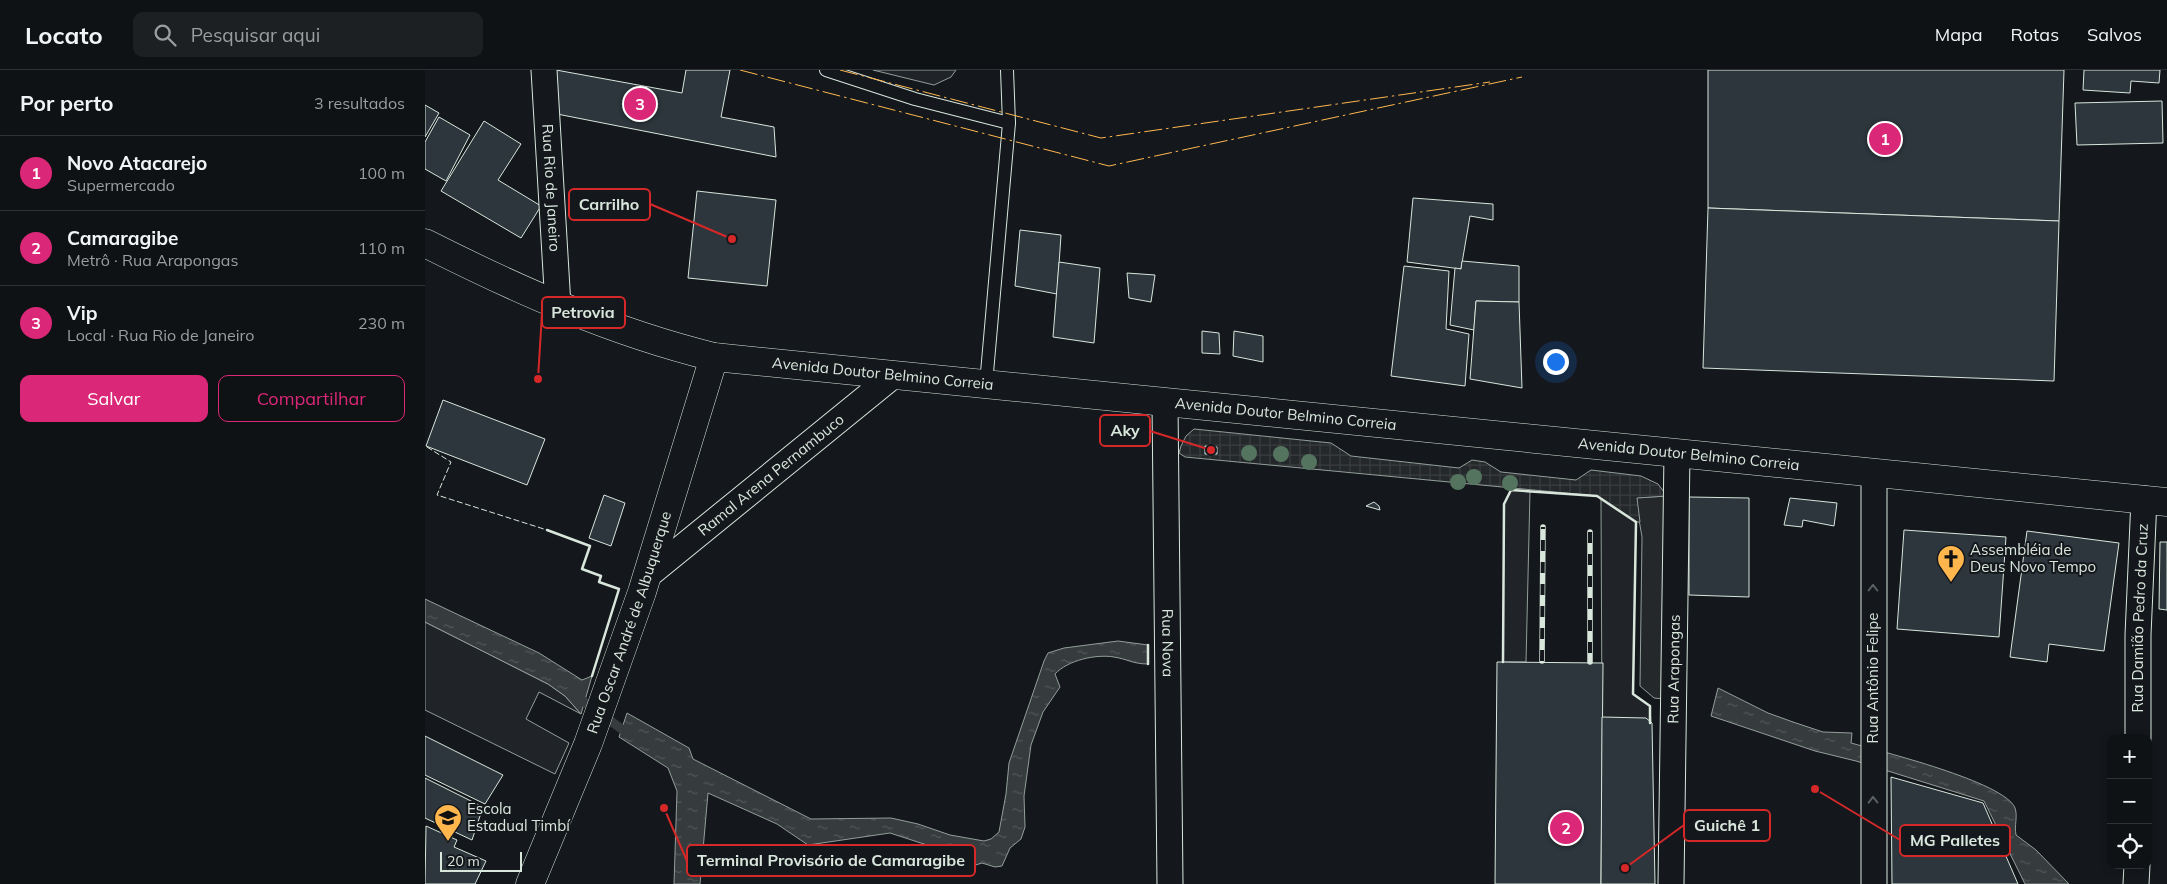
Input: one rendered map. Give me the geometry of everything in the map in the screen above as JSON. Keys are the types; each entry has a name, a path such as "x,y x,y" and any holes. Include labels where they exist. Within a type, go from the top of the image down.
{"main road":[{"name":"Avenida Doutor Belmino Correia","path":"425,243 500,281 558,306 644,338 714,356 1165,403 2156,501"},
{"name":"Rua Oscar André de Albuquerque","path":"531,884 588,744 647,576 714,356"}],"street":[{"name":"Rua Rio de Janeiro","path":"544,70 558,306"},
{"name":"Ramal Arena Pernambuco","path":"647,576 894,375"},
{"name":"Rua Nova","path":"1165,403 1171,884"},
{"name":"Rua Arapongas","path":"1671,884 1677,453"},
{"name":"Rua Antônio Felipe","path":"1874,472 1874,884"},
{"name":"Rua Damião Pedro da Cruz","path":"2138,734 2137,635 2156,501"},
{"path":"2136,884 2137,869"}],"lane":[{"path":"826,70 915,99 1009,123"},
{"path":"986,384 1009,123 1007,70"}],"shaded area":[{"path":"873,70 956,70 951,77 934,85"},
{"path":"1194,429 1331,443 1351,456 1459,468 1472,460 1485,462 1501,472 1576,480 1591,470 1641,476 1658,484 1667,496 1637,498 1640,522 1636,522 1597,496 1185,457 1179,453 1181,446 1186,436"},
{"path":"1511,490 1530,491 1526,662 1503,662 1504,504"},
{"path":"1667,496 1664,699 1654,698 1640,686 1642,537 1636,502 1629,498"},
{"path":"1601,498 1636,522 1633,694 1650,706 1651,723 1602,721"},
{"path":"425,622 548,684 565,696 581,714 539,692 526,719 569,743 555,774 425,710"}],"water":[{"path":"425,599 539,653 582,680 592,676 581,714 565,696 548,684 425,622"},
{"path":"1118,641 1148,645 1148,664 1099,656 1067,665 1055,674 1060,687 1043,712 1031,745 1024,796 1025,827 1021,839 1010,848 1002,866 995,867 982,863 966,868 952,867 941,862 927,845 890,833 808,845 777,824 708,793 700,884 674,884 677,791 668,768 619,737 627,713 689,748 693,759 811,819 891,818 918,824 950,835 984,841 991,839 999,832 1009,763 1048,653 1064,648"},
{"path":"1718,688 1768,713 1823,732 1852,733 1851,743 1913,760 1989,788 2006,798 2015,808 2016,835 2036,850 2069,884 2025,884 1984,801 1856,761 1815,751 1711,716"}],"building":[{"path":"556,70 682,93 686,70 730,70 721,117 774,127 776,157 557,114"},
{"path":"1708,70 2064,70 2059,221 1708,208"},
{"path":"2084,70 2160,70 2159,83 2131,81 2130,93 2083,90"},
{"path":"2162,101 2163,143 2077,145 2075,103"},
{"path":"425,105 439,113 425,137"},
{"path":"439,117 470,135 446,181 425,169 425,142"},
{"path":"484,121 521,144 498,180 541,206 521,238 441,191"},
{"path":"697,191 776,200 767,286 688,278"},
{"path":"1413,198 1493,204 1493,220 1470,216 1461,269 1407,262"},
{"path":"1708,208 2059,221 2054,381 1703,368"},
{"path":"1020,230 1061,235 1057,294 1015,286"},
{"path":"1462,261 1519,266 1519,302 1476,301 1474,330 1450,325 1455,268 1461,269"},
{"path":"1059,262 1100,268 1094,343 1053,337"},
{"path":"1404,266 1449,271 1446,329 1469,334 1465,386 1391,376"},
{"path":"1127,273 1155,275 1151,302 1129,298"},
{"path":"1476,301 1519,302 1522,388 1470,379"},
{"path":"1202,331 1219,333 1220,354 1202,353"},
{"path":"1234,331 1263,336 1263,362 1233,356"},
{"path":"443,400 545,439 527,485 426,446"},
{"path":"1205,446 1217,447 1217,454 1205,454"},
{"path":"604,495 625,503 611,546 589,538"},
{"path":"1689,497 1749,498 1749,597 1689,595"},
{"path":"1790,498 1837,503 1834,526 1803,520 1802,527 1784,525"},
{"path":"1374,502 1379,506 1380,510 1366,506"},
{"name":"Assembléia de Deus Novo Tempo","path":"1904,530 2006,537 1999,637 1897,629"},
{"path":"2027,531 2119,543 2104,651 2049,644 2047,662 2010,657"},
{"path":"2160,542 2167,542 2167,610 2159,609"},
{"path":"1497,662 1603,663 1601,884 1495,884"},
{"path":"1602,717 1646,718 1652,723 1655,884 1601,884"},
{"path":"425,736 503,775 485,804 425,775"},
{"path":"1891,777 1983,803 2018,884 1892,884"},
{"path":"425,778 483,807 472,840 425,818"},
{"name":"Escola Estadual Timbí","path":"426,826 457,840 454,847 486,861 475,884 425,884"}],"waterway":[{"path":"576,696 630,735"}],"railway":[{"path":"1542,661 1543,527"},
{"path":"1590,532 1590,662"}],"fence":[{"path":"427,447 451,462 437,495 547,530"}],"wall":[{"path":"1503,662 1504,504 1511,490 1597,496 1636,522 1633,694 1650,706 1650,723"},
{"path":"547,530 590,546 582,569 601,576 599,582 619,589 592,676"},
{"path":"1148,645 1148,664"}],"power":[{"path":"740,70 1109,166 1522,77"},
{"path":"840,70 1101,138 1490,82"}],"place":[{"name":"Vip","path":"640,104"},
{"name":"Novo Atacarejo","path":"1885,139"},
{"name":"Carrilho","path":"732,239"},
{"name":"Petrovia","path":"538,379"},
{"name":"Aky","path":"1211,450"},
{"name":"Assembléia de Deus Novo Tempo","path":"1951,583"},
{"name":"MG Palletes","path":"1815,789"},
{"name":"Terminal Provisório de Camaragibe","path":"664,808"},
{"name":"Camaragibe","path":"1566,828"},
{"name":"Escola Estadual Timbí","path":"448,842"},
{"name":"Guichê 1","path":"1625,868"}]}
